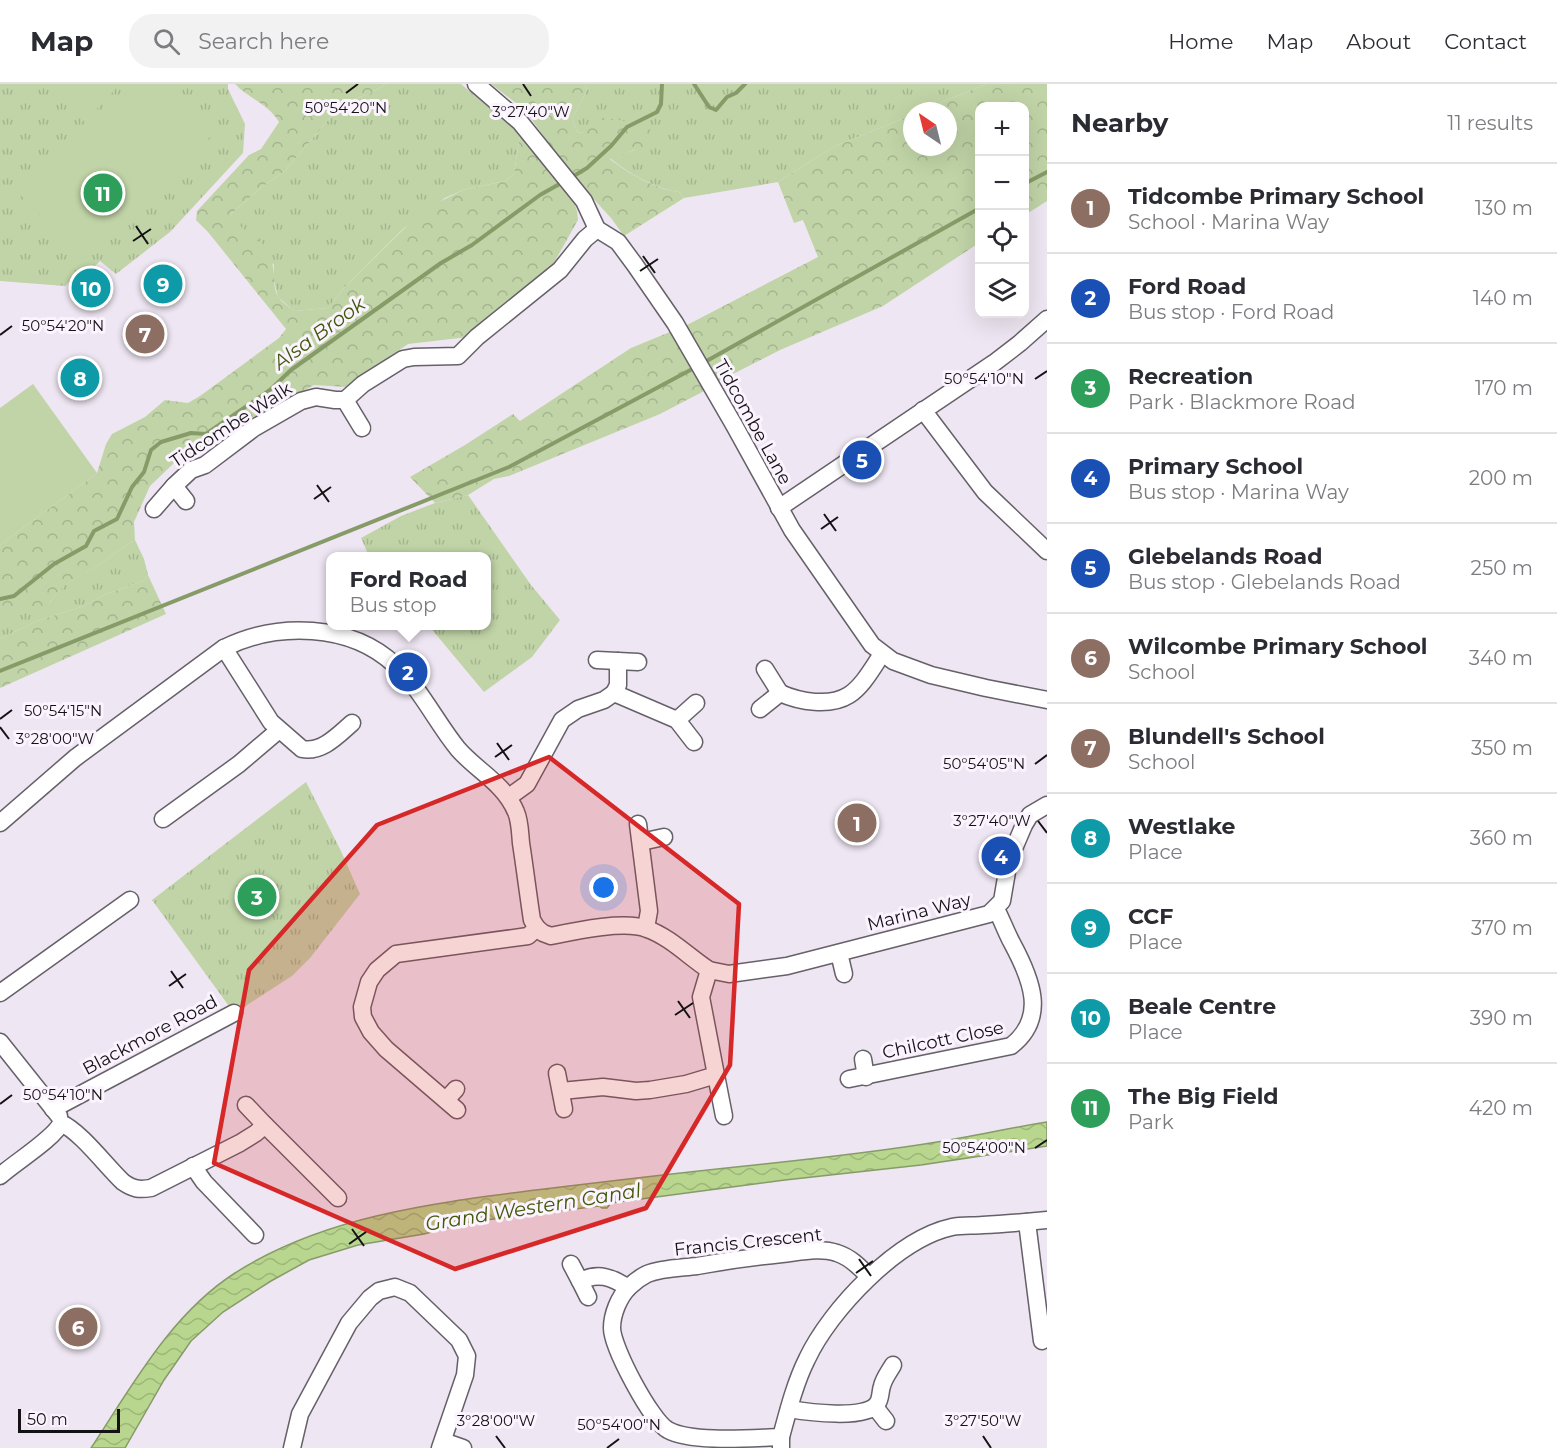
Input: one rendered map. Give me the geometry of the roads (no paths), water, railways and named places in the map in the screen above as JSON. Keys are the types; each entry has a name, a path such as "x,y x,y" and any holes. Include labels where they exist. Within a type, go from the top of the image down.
{"street":[{"name":"Tidcombe Lane","path":"476,84 520,122 584,201 597,229 618,242 687,344 734,424 779,508 873,645 893,661 931,675 1047,700"},
{"path":"362,428 345,400 363,384 403,359 458,356 477,337 560,270 585,238 597,229"},
{"path":"779,508 994,363 1047,319"},
{"name":"Tidcombe Walk","path":"154,509 191,470 205,465 254,428 301,401 316,397 345,400"},
{"path":"923,410 985,492 1047,551"},
{"name":"Tidcombe Walk","path":"174,486 186,501"},
{"path":"0,823 75,758 224,648 251,636 286,630 333,633 356,641 394,664 410,681 458,748 509,797 518,814 530,909 532,920 537,928 551,936 631,925 646,928 709,970 701,997 724,1116"},
{"path":"224,648 271,722 299,747 308,750 325,745 352,723"},
{"path":"765,669 780,693 804,700 826,702 840,699 857,688 882,654"},
{"path":"597,660 638,662"},
{"path":"509,797 526,784 562,720 578,708 604,700 614,693 618,685 618,661"},
{"path":"614,693 676,720 694,742"},
{"path":"760,709 780,693"},
{"path":"676,720 696,703"},
{"path":"163,819 239,764 279,730"},
{"name":"Marina Way","path":"709,970 729,974 787,966 988,914 1002,901 1009,860 1024,825 1030,815 1047,805"},
{"path":"638,824 649,911 646,928"},
{"path":"641,842 664,837"},
{"path":"0,993 106,908 130,900"},
{"name":"Chilcott Close","path":"863,1059 858,1078 1011,1046 1031,1033 1038,1021 1041,1009 1037,985 996,909"},
{"path":"453,1100 378,1042 357,1018 369,982 376,970 396,954 528,936 537,928"},
{"path":"838,953 844,974"},
{"name":"Blackmore Road","path":"0,1176 53,1134 57,1116 234,1013"},
{"path":"0,1042 57,1116 130,1187 140,1190 151,1188 240,1143 265,1125"},
{"path":"557,1073 564,1109"},
{"path":"561,1091 603,1087 636,1091 650,1090 686,1084 716,1074"},
{"path":"246,1105 328,1194"},
{"path":"193,1166 204,1182 255,1235"},
{"path":"571,1264 584,1289 594,1276 617,1281 628,1288 615,1310 611,1331 616,1346 653,1417 668,1430 692,1436 781,1442 789,1409 806,1360 819,1336 845,1302 869,1277 915,1243 942,1230 952,1227 1047,1220"},
{"path":"1027,1222 1043,1308 1042,1341"},
{"name":"Francis Crescent","path":"628,1288 647,1274 662,1271 744,1258 823,1250 837,1253 854,1262 869,1277"},
{"path":"292,1448 300,1414 348,1323 370,1298 388,1287 399,1288 410,1293 459,1340 467,1356 465,1375 442,1445 463,1448"},
{"path":"789,1409 857,1414 875,1407 879,1401 882,1384 893,1365"},
{"path":"875,1407 886,1421"}],"water":[{"name":"Grand Western Canal","path":"1047,1122 1047,1146 921,1165 611,1203 607,1208 599,1206 470,1222 424,1234 358,1245 309,1260 223,1312 191,1341 164,1380 125,1448 91,1448 154,1353 191,1309 212,1290 235,1273 269,1254 342,1225 458,1200 887,1150"}],"waterway":[{"name":"Alsa Brook","path":"572,177 587,168 611,146 627,127 657,112 661,104 662,84"},
{"name":"Alsa Brook","path":"694,84 709,107 716,110 727,97 736,93 745,84"},
{"path":"1029,181 1047,172"},
{"name":"Alsa Brook","path":"0,599 14,596 54,564 86,546 94,531 117,519 132,487 144,472 151,450 161,442 191,433 206,434 270,390 291,370 441,263 472,245 540,195 563,182"},
{"path":"703,363 976,210"},
{"path":"0,671 509,467 696,367"}],"place":[{"name":"The Big Field","path":"103,193"},
{"name":"CCF","path":"163,284"},
{"name":"Beale Centre","path":"91,288"},
{"name":"Blundell's School","path":"145,334"},
{"name":"Westlake","path":"80,378"},
{"name":"Glebelands Road","path":"862,460"},
{"name":"Ford Road","path":"408,672"},
{"name":"Tidcombe Primary School","path":"857,823"},
{"name":"Primary School","path":"1001,856"},
{"name":"Recreation","path":"257,897"},
{"name":"Wilcombe Primary School","path":"78,1327"}]}
